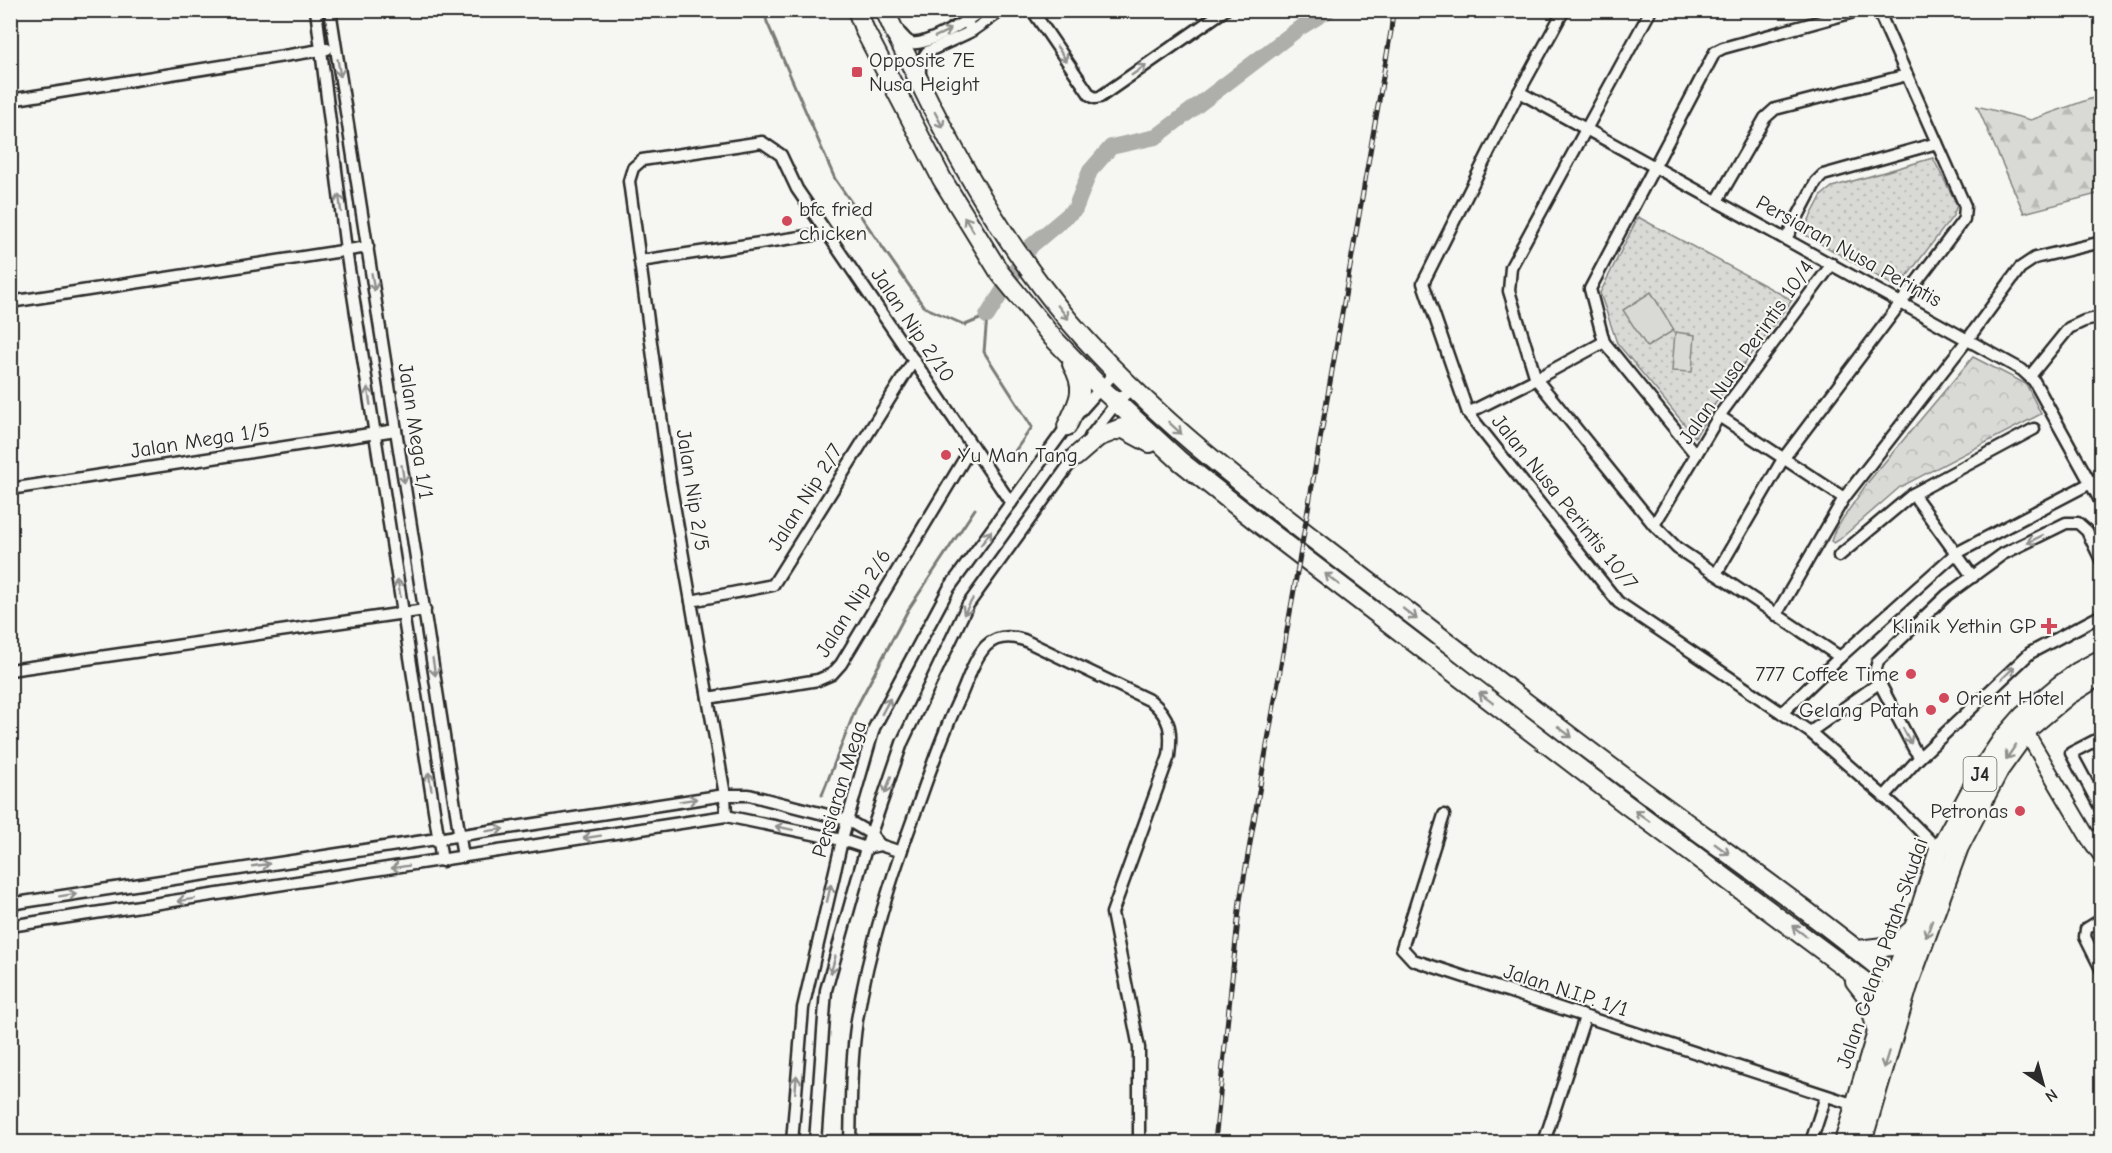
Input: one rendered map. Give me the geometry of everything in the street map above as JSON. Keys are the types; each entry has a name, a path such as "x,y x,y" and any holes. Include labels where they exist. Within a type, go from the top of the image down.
{"main road":[{"path":"857,10 865,31 942,179 1000,273 1053,338 1080,380 1079,402 1067,426"},
{"path":"886,14 972,180 1021,259 1071,322 1132,388 1193,445 1274,509 1631,782 1901,983"},
{"path":"1053,338 1101,388 1180,461 1499,708 1845,967 1895,1001"},
{"path":"1075,457 1098,437 1122,428 1180,461"},
{"name":"Jalan Gelang Patah-Skudai","path":"1901,983 1913,929 1939,850 1983,768 2002,740 2023,716 2078,672 2102,659"},
{"name":"Jalan Gelang Patah-Skudai","path":"1862,1143 1895,1001 1959,847 1999,770 2026,732 2067,696 2102,674"},
{"path":"1858,950 1892,946 1913,929"},
{"path":"1845,967 1869,999 1877,1033"},
{"name":"Jalan Gelang Patah-Skudai","path":"1844,1143 1877,1033 1895,1001"}],"street":[{"path":"316,10 346,250 442,861"},
{"name":"Jalan Mega 1/1","path":"330,10 463,857"},
{"path":"961,10 969,26"},
{"path":"886,14 908,42 914,44 969,26 983,10"},
{"path":"920,82 919,69 922,58 927,52 969,26 1002,10"},
{"path":"1034,11 1090,95 1095,98 1101,97 1225,10"},
{"name":"Jalan Nusa Perintis 10/7","path":"1564,10 1519,92 1423,283 1468,413 1618,602 1810,732 1884,797 1939,850"},
{"path":"1651,10 1511,267 1509,291 1536,379 1654,525 1677,548 1840,657"},
{"path":"1696,455 1604,342 1590,289 1715,52 1861,10"},
{"path":"1716,574 1783,459 1964,219 1965,206 1878,10"},
{"path":"10,100 336,46"},
{"path":"1717,201 1765,118 1775,109 1907,75"},
{"name":"Persiaran Nusa Perintis","path":"1519,92 1968,339 2030,376"},
{"name":"Jalan Nip 2/10","path":"633,168 642,160 762,142 781,155 796,189 1011,503"},
{"path":"1786,239 1816,182 1823,175 1937,143"},
{"name":"Jalan Nip 2/5","path":"633,168 629,182 670,482 725,795 726,816"},
{"path":"640,261 827,233"},
{"path":"1776,615 1844,498 2026,262 2102,242"},
{"path":"10,302 368,247"},
{"name":"Jalan Nusa Perintis 10/4","path":"1654,525 1719,416 1832,264"},
{"path":"2102,316 2069,328 2030,376 2102,504"},
{"path":"1468,413 1604,342"},
{"name":"Jalan Nip 2/7","path":"691,601 773,585 914,360"},
{"name":"Persiaran Mega","path":"792,1143 802,1008 847,820 874,728 950,588 1067,426 1116,371"},
{"name":"Persiaran Mega","path":"814,1143 826,990 866,848 902,743 967,606 1075,457 1117,402 1132,388"},
{"path":"1719,416 1844,498"},
{"path":"1839,556 1913,494 2034,429"},
{"name":"Jalan Mega 1/5","path":"10,489 396,430"},
{"name":"Jalan Nip 2/6","path":"708,698 818,680 832,674 841,664 972,446"},
{"path":"1782,713 1840,657 1955,554 2102,477"},
{"path":"1913,494 1973,577"},
{"path":"1920,758 1877,680 1875,668 1878,661 1947,595 2003,554 2066,524 2078,523 2087,531 2102,562"},
{"path":"10,670 425,610"},
{"path":"1884,797 1920,758 2030,653 2102,615"},
{"path":"850,1143 853,1055 873,942 901,852 948,723 986,646 1004,637 1024,640 1151,701 1160,708 1172,735 1169,756 1112,913 1139,1048 1139,1143"},
{"path":"1810,732 1877,680"},
{"path":"2026,732 2102,857"},
{"path":"2102,737 2071,753 2102,811"},
{"path":"10,904 725,795 748,795 847,820 871,834 880,845"},
{"name":"Jalan N.I.P. 1/1","path":"1444,815 1402,948 1413,960 1855,1105"},
{"path":"10,926 726,816 842,840 866,848 880,845 901,852"},
{"path":"2089,839 2102,832"},
{"path":"2102,919 2086,929 2085,937 2102,971"},
{"path":"1544,1143 1585,1017"},
{"path":"1810,1143 1826,1096"}],"green space":[{"path":"2101,95 2101,193 2024,213 1977,106 2031,120"},
{"path":"1933,158 1957,205 1953,216 1898,288 1802,233 1822,195 1832,187"},
{"path":"1638,217 1792,300 1718,399 1695,437 1617,343 1600,293"},
{"path":"1651,292 1674,330 1647,347 1623,310"},
{"path":"1675,332 1695,335 1692,372 1672,371"},
{"path":"1973,357 2026,384 2041,414 1900,487 1839,540 1834,543 1831,541 1835,530 1868,482"}],"waterway":[{"path":"764,10 767,22 835,179 924,307 965,325 987,316 984,352 1032,427 1015,451"},
{"path":"987,316 1031,246 1075,209 1090,171 1111,147 1156,137 1298,29 1329,10"},
{"path":"822,795 856,708 908,610 975,509"}],"railway":[{"path":"1215,1142 1240,901 1393,10"}],"place":[{"name":"Opposite 7E Nusa Height","path":"857,72"},
{"name":"bfc fried chicken","path":"787,221"},
{"name":"Yu Man Tang","path":"946,455"},
{"name":"Klinik Yethin GP","path":"2049,626"},
{"name":"777 Coffee Time","path":"1911,674"},
{"name":"Orient Hotel","path":"1944,698"},
{"name":"Gelang Patah","path":"1931,710"},
{"name":"Petronas","path":"2020,811"}]}
